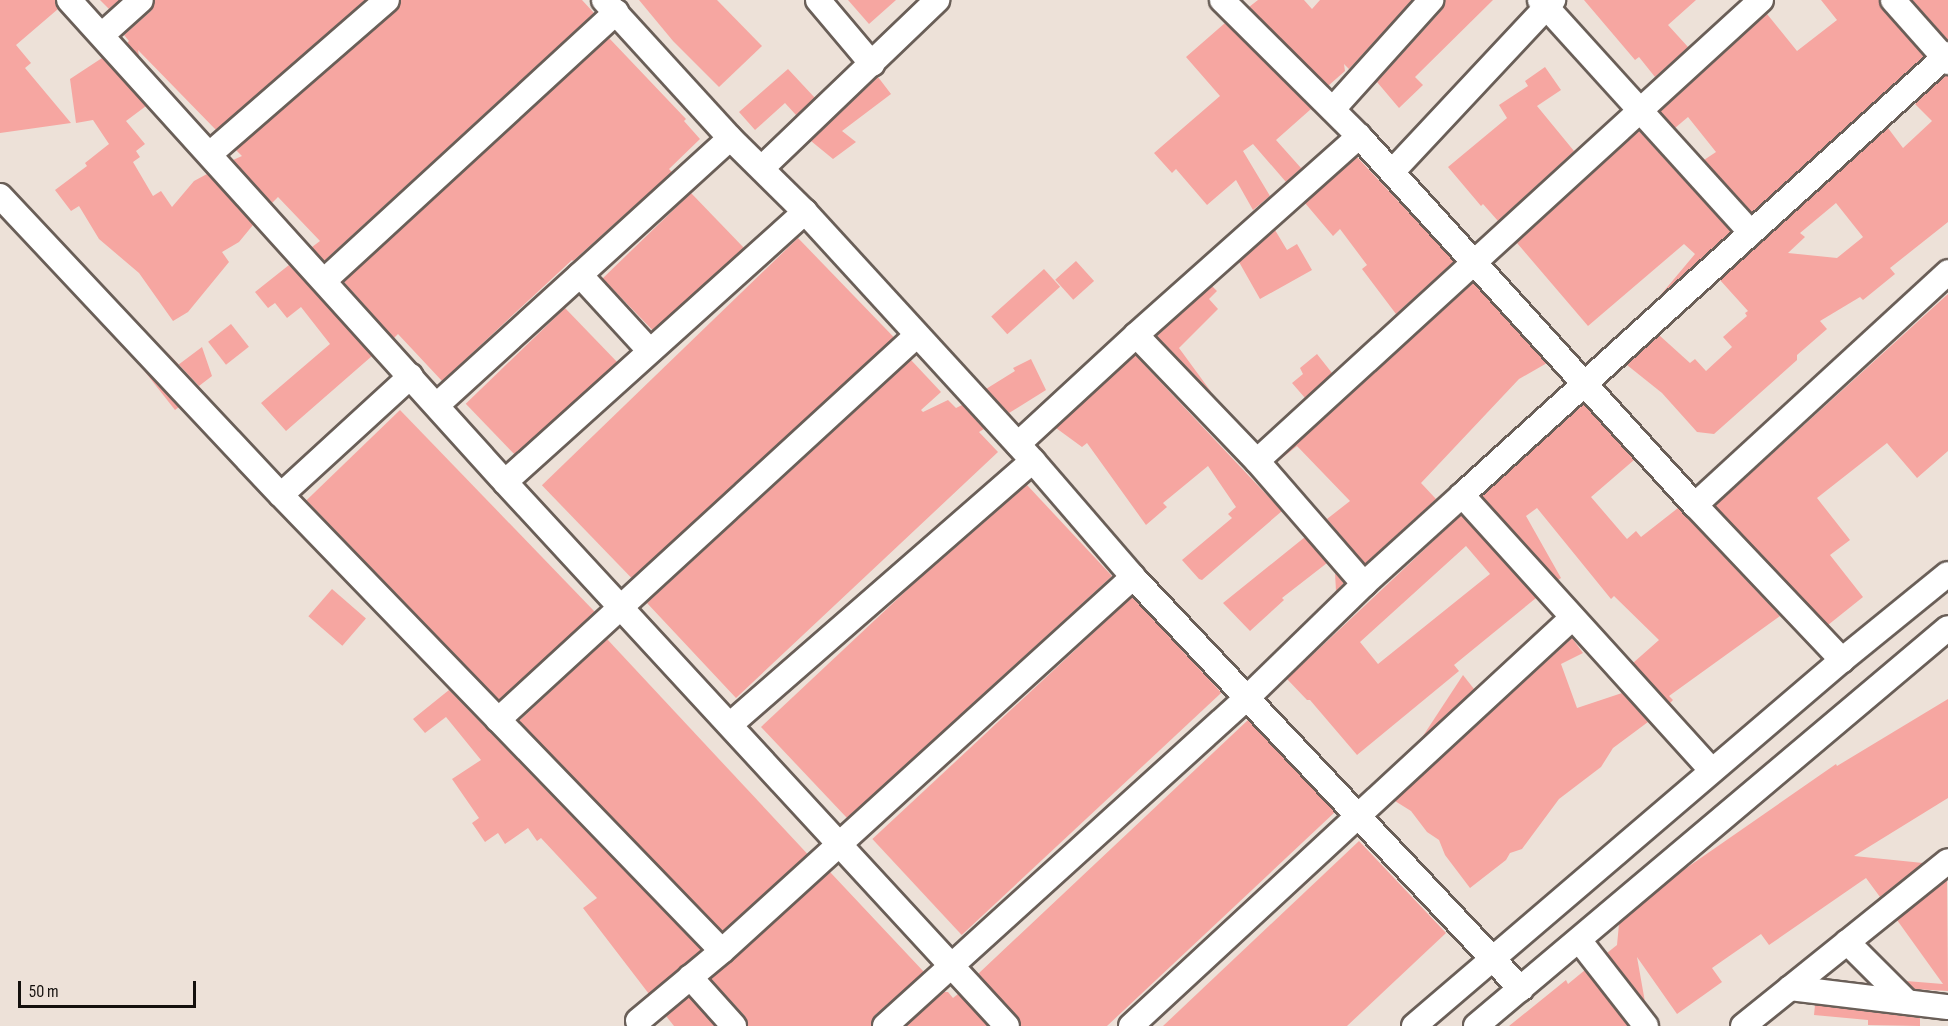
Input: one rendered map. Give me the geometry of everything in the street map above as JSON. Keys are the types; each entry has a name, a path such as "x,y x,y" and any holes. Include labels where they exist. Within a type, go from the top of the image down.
{"street":[{"path":"69,0 325,280 505,482 621,604 839,845 1007,1026"},
{"path":"102,35 141,0"},
{"path":"210,153 387,0"},
{"path":"818,0 872,64"},
{"path":"762,168 937,0"},
{"path":"1222,0 1359,136 1695,505 1842,660"},
{"path":"1333,109 1431,0"},
{"path":"1257,461 1475,264 1639,109 1761,0"},
{"path":"885,1026 1248,697 1364,584 1947,58 1893,0"},
{"path":"1392,172 1546,2 1751,233"},
{"path":"325,280 610,6 730,138 805,212 1025,453 1133,577 1521,989"},
{"path":"731,724 1025,453 1136,335 1359,136"},
{"path":"437,405 730,138"},
{"path":"0,196 281,495 722,951"},
{"path":"505,482 805,212"},
{"path":"1695,505 1948,272"},
{"path":"580,275 650,351"},
{"path":"1136,335 1257,461 1364,584"},
{"path":"498,720 621,604 916,336"},
{"path":"281,495 411,376"},
{"path":"1462,495 1712,771"},
{"path":"1414,1026 1494,960 1842,660 1948,574"},
{"path":"638,1021 722,951 1133,577"},
{"path":"1131,1026 1360,817 1572,618"},
{"path":"1476,1026 1948,628"},
{"path":"1743,1026 1948,861"},
{"path":"1579,940 1646,1026"},
{"path":"1847,942 1907,1002"},
{"path":"690,977 734,1026"},
{"path":"1790,988 1948,1006"}],"building":[{"path":"0,0 55,0 58,9 16,45 31,63 25,68 71,123 0,133"},
{"path":"100,0 120,0 109,9"},
{"path":"155,0 365,0 216,130 138,50 139,56 127,43 129,41 124,35 151,11"},
{"path":"401,0 582,0 594,13 324,261 312,247 320,241 278,197 272,203 233,160 242,156 236,150 396,11"},
{"path":"639,0 717,0 762,46 719,87 673,41"},
{"path":"848,0 896,0 869,24"},
{"path":"1258,0 1304,0 1312,9 1320,0 1412,0 1349,69 1344,64 1345,71 1328,86 1249,7"},
{"path":"1445,0 1493,0 1415,77 1423,85 1399,108 1377,82 1442,10"},
{"path":"1584,0 1696,0 1668,25 1688,47 1655,77 1639,57 1635,60"},
{"path":"1821,0 1879,0 1882,9 1924,56 1752,213 1704,160 1716,152 1688,117 1675,128 1660,112 1767,14 1797,51 1837,20"},
{"path":"1912,0 1948,0 1948,40"},
{"path":"1225,23 1311,109 1276,140 1301,168 1305,165 1286,182 1253,144 1243,151 1270,196 1253,210 1236,180 1207,205 1176,169 1172,173 1154,153 1220,96 1186,57"},
{"path":"609,38 686,119 684,121 700,139 669,169 672,172 572,260 442,381 398,334 394,338 344,282"},
{"path":"102,58 146,106 126,121 145,144 136,151 140,157 133,162 153,196 161,191 172,207 194,181 207,174 253,225 239,242 222,252 229,262 188,312 173,321 139,273 99,239 79,206 71,211 55,190 87,166 85,163 109,144 93,120 76,123 70,79"},
{"path":"1545,67 1561,90 1537,106 1574,151 1498,221 1483,204 1481,206 1448,167 1507,118 1499,105 1528,86 1525,81"},
{"path":"788,69 815,98 796,115 785,103 755,130 739,112"},
{"path":"1945,76 1948,76 1948,222 1890,268 1895,274 1863,300 1860,297 1820,321 1827,329 1797,355 1797,360 1714,434 1697,432 1662,393 1627,365 1659,335 1690,363 1695,359 1706,371 1732,347 1723,337 1747,316 1745,313 1748,311 1720,280 1888,128 1903,148 1932,121 1915,104","holes":["1836,203 1863,237 1837,258 1788,253 1805,237 1800,233"]},
{"path":"878,77 891,94 842,131 856,142 833,159 811,141"},
{"path":"1639,131 1731,232 1658,298 1695,254 1684,244 1588,326 1517,243"},
{"path":"1357,157 1454,261 1396,314 1362,269 1367,265 1340,229 1333,236 1305,203"},
{"path":"691,193 744,248 655,333 603,278"},
{"path":"1275,230 1287,250 1297,244 1312,270 1260,299 1239,262"},
{"path":"798,238 894,337 638,585 542,485"},
{"path":"1076,261 1094,281 1073,300 1055,280"},
{"path":"289,265 372,356 286,431 261,403 330,344 301,307 287,318 275,303 268,308 255,292"},
{"path":"1044,269 1060,287 1007,334 991,317"},
{"path":"1473,283 1547,363 1519,379 1421,483 1436,499 1365,564 1327,519 1350,501 1297,446 1277,462"},
{"path":"1212,286 1217,291 1209,299 1218,309 1179,348 1212,393 1157,336"},
{"path":"1948,294 1948,451 1917,478 1887,443 1817,498 1850,540 1830,555 1863,597 1828,625 1715,506"},
{"path":"565,308 617,362 518,458 466,404"},
{"path":"231,324 249,347 226,365 208,342"},
{"path":"202,347 212,376 199,386 179,364"},
{"path":"1317,354 1332,373 1305,398 1292,383 1303,374 1300,368"},
{"path":"1135,355 1282,511 1202,580 1182,560 1232,518 1228,514 1236,507 1208,466 1163,503 1167,507 1146,525 1087,443 1082,447 1056,428"},
{"path":"1031,359 1046,390 1009,413 986,389 1015,371 1013,368"},
{"path":"911,360 941,392 921,410 923,412 948,400 956,408 962,405 984,429 979,432 998,452 736,698 647,603"},
{"path":"142,368 179,407 175,410"},
{"path":"1584,404 1634,460 1591,497 1627,539 1636,531 1641,537 1678,508 1780,616 1669,696 1673,700 1670,703 1633,663 1659,640 1614,596 1611,599 1537,508 1526,516 1561,578 1558,580 1482,496"},
{"path":"400,410 595,611 501,702 306,500"},
{"path":"1027,485 1112,576 847,818 761,727 908,589"},
{"path":"1461,515 1536,598 1454,665 1459,671 1357,755 1310,700 1307,700 1287,679","holes":["1466,546 1490,574 1378,664 1360,642"]},
{"path":"1305,537 1327,563 1282,598 1284,600 1250,631 1223,603"},
{"path":"1335,573 1344,583 1336,591"},
{"path":"332,589 366,619 342,646 308,616"},
{"path":"1132,597 1221,693 962,935 872,839"},
{"path":"1572,638 1583,653 1561,664 1577,708 1622,693 1648,722 1613,748 1601,767 1559,799 1522,849 1510,853 1506,860 1470,888 1445,855 1439,840 1427,832 1411,811 1395,801"},
{"path":"607,639 808,854 720,936 519,721"},
{"path":"1463,675 1474,689 1421,739"},
{"path":"449,690 701,950 649,994 583,908 597,898 541,838 537,841 528,828 505,844 498,833 485,842 472,823 479,818 452,779 481,760 446,717 425,733 413,719"},
{"path":"1948,699 1948,798 1854,856 1923,863 1880,897 1866,878 1769,945 1761,934 1712,968 1722,982 1677,1014 1637,957 1645,1002 1607,953 1617,945 1619,924 1682,871 1836,764 1837,766"},
{"path":"1248,720 1335,812 1107,1026 1021,1026 1017,1016 978,974"},
{"path":"1359,841 1446,933 1347,1026 1163,1026"},
{"path":"830,872 924,972 875,1015 871,1026 748,1026 745,1016 711,979"},
{"path":"1947,880 1948,991 1914,989 1906,981 1943,984 1897,920"},
{"path":"1585,970 1628,1026 1509,1026 1566,980 1568,984"},
{"path":"943,992 948,992 953,998 958,994 988,1026 906,1026"},
{"path":"689,997 715,1026 674,1026 666,1016"},
{"path":"1815,1005 1920,1018 1920,1026 1868,1025 1868,1020 1814,1015"}]}
